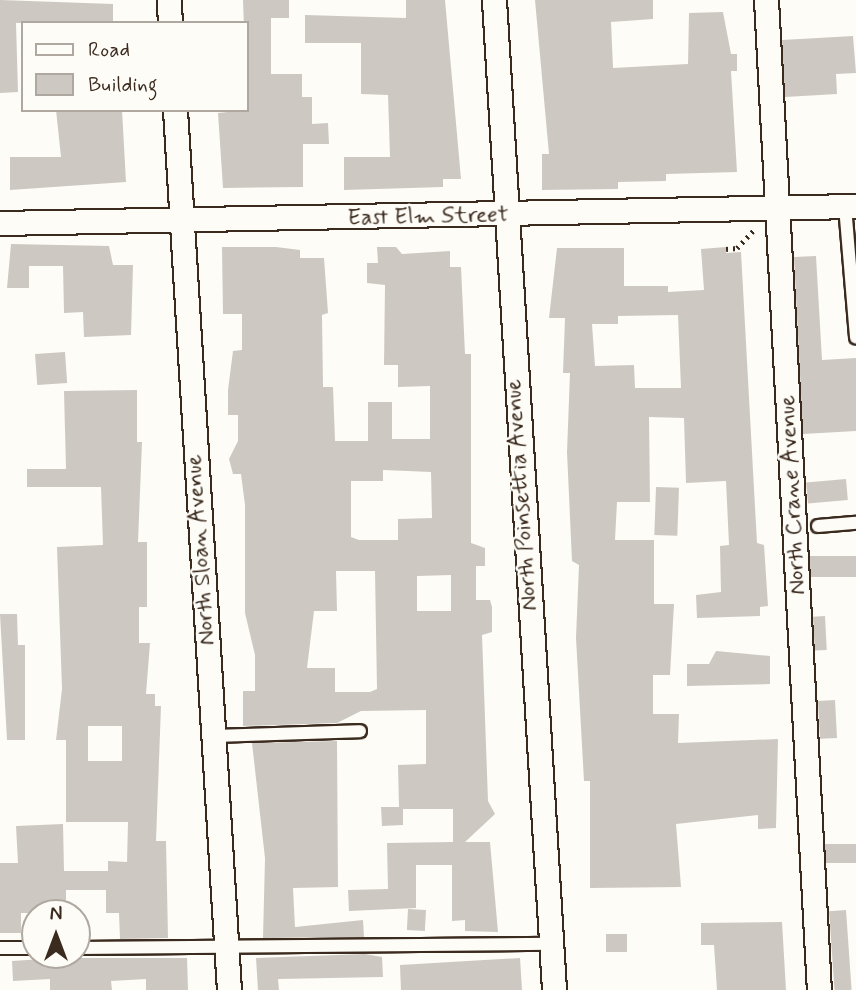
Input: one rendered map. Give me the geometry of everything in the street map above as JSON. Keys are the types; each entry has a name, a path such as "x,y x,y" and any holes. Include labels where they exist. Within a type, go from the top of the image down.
{"street":[{"path":"169,0 170,21"},
{"name":"North Poinsettia Avenue","path":"494,0 504,216 554,990"},
{"name":"North Crane Avenue","path":"766,0 819,990"},
{"name":"North Sloan Avenue","path":"175,112 229,990"},
{"name":"East Elm Street","path":"0,223 504,216 851,206"}],"lane":[{"path":"851,206 856,338"},
{"path":"818,526 856,523"},
{"path":"213,736 360,731"},
{"path":"91,948 551,944"},
{"path":"0,948 21,948"}],"path":[{"path":"726,249 737,248 758,226"}],"building":[{"path":"0,0 113,4 113,21 16,23 18,92 0,93"},
{"path":"243,0 289,0 289,18 271,18 271,74 302,74 302,97 312,97 312,124 328,123 329,144 303,144 303,187 223,188 218,113 248,112 248,21 244,21"},
{"path":"406,0 445,0 461,179 443,179 443,187 344,190 344,157 390,157 388,95 361,94 361,43 305,43 305,15 406,18"},
{"path":"535,0 653,0 653,19 611,22 613,68 688,64 689,13 723,12 731,54 737,54 737,71 731,71 737,172 666,174 666,181 618,182 618,189 542,190 542,154 549,154"},
{"path":"853,36 856,73 836,74 837,94 785,97 782,40"},
{"path":"56,112 122,112 126,182 10,190 10,157 61,157"},
{"path":"11,244 109,246 113,265 133,265 131,335 84,337 83,312 64,313 63,266 29,266 29,288 7,288"},
{"path":"222,247 276,247 300,250 300,258 324,258 328,313 322,315 323,387 333,387 335,441 368,441 368,402 392,402 392,439 430,439 430,386 398,387 398,365 384,365 385,285 367,283 367,263 378,263 377,247 396,247 402,254 450,251 450,267 461,267 465,354 471,354 471,543 485,548 485,566 476,566 476,600 490,600 492,607 492,632 482,635 488,801 495,814 465,842 490,842 498,932 465,931 465,920 452,921 452,865 416,865 416,908 349,911 348,890 388,889 387,843 453,842 453,809 403,809 403,825 382,826 381,807 399,807 398,765 426,764 426,710 361,711 337,723 243,726 243,691 255,691 255,655 245,613 245,505 241,474 233,474 229,459 238,441 238,415 228,415 233,351 242,350 242,314 223,314","holes":["383,470 431,472 432,518 398,519 398,540 359,540 351,537 351,481 383,481","336,571 375,571 377,689 370,692 335,692 335,668 307,668 314,611 337,611","451,575 451,611 417,611 417,576"]},
{"path":"726,247 726,253 741,252 757,543 764,545 768,606 760,607 760,616 697,618 696,595 721,592 720,546 729,545 726,481 686,483 684,418 649,417 650,502 617,502 615,540 654,540 654,604 674,604 670,675 653,675 653,714 679,714 678,743 778,739 776,828 758,829 758,815 676,824 681,887 590,888 590,781 584,781 576,638 579,565 572,561 567,452 570,373 563,373 565,318 549,318 557,248 624,248 624,286 668,286 668,292 704,290 701,249","holes":["678,315 681,388 635,388 634,365 595,366 592,324 618,324 618,316"]},
{"path":"816,256 822,360 856,358 856,431 803,434 794,257"},
{"path":"65,352 67,383 37,385 35,354"},
{"path":"137,390 137,442 142,442 138,542 147,542 147,607 139,607 139,643 150,643 146,694 155,694 155,706 161,706 156,841 166,841 168,938 120,939 119,913 106,913 106,890 66,890 66,899 21,899 21,933 0,933 0,863 18,863 16,826 63,824 64,871 108,871 108,861 127,862 128,822 66,822 66,740 56,740 62,689 57,547 103,545 101,487 27,487 27,469 66,469 64,391","holes":["88,726 122,726 122,761 88,761"]},
{"path":"846,479 848,500 808,503 806,482"},
{"path":"656,487 679,488 677,536 654,535"},
{"path":"810,556 856,556 856,577 810,577"},
{"path":"0,614 17,614 18,645 25,645 25,740 7,740"},
{"path":"825,616 827,650 815,651 813,617"},
{"path":"716,651 770,656 770,684 687,686 687,664 709,664"},
{"path":"835,700 837,738 820,739 818,701"},
{"path":"337,741 338,887 293,888 295,927 363,920 364,937 263,938 265,858 252,743"},
{"path":"825,844 856,844 856,863 825,863"},
{"path":"408,909 426,910 425,931 407,930"},
{"path":"846,910 852,990 835,990 829,911"},
{"path":"782,922 786,990 717,990 714,945 701,945 701,923"},
{"path":"606,934 627,934 627,952 606,952"},
{"path":"365,954 382,957 383,977 278,979 279,990 258,990 256,958"},
{"path":"91,958 187,958 188,990 146,990 146,979 111,981 112,990 50,990 50,979 13,981 12,961 21,960 21,969 91,969"},
{"path":"520,958 522,990 401,990 400,965"}]}
